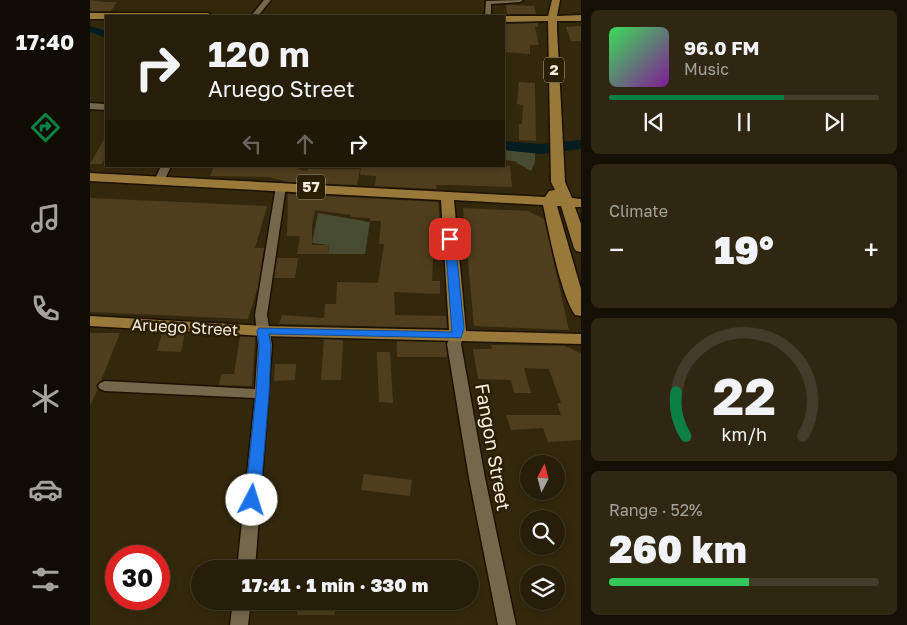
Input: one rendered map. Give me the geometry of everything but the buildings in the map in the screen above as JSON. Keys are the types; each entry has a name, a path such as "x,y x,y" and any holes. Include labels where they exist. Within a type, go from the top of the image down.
{"main road":[{"name":"2","path":"549,201 558,185 552,19 556,0"},
{"path":"90,16 105,16"},
{"path":"505,19 581,18"},
{"name":"57","path":"90,176 281,186 447,199"},
{"path":"558,185 574,203 581,248"},
{"path":"457,336 458,328 447,199 523,204 531,200 574,203"},
{"path":"549,201 570,281 581,311"},
{"path":"563,256 581,257"},
{"name":"Aruego Street","path":"90,321 263,331 581,340"}],"street":[{"path":"255,15 268,0"},
{"path":"488,15 488,2 520,0"},
{"path":"90,106 105,107"},
{"path":"160,179 166,167"},
{"path":"247,560 265,345 261,316 281,186"},
{"name":"Fangon Street","path":"457,336 454,344 477,478 507,625"},
{"path":"105,386 262,394"},
{"path":"239,625 241,610"}],"green space":[{"path":"505,148 535,150 535,162 531,171 514,161 505,160"},
{"path":"318,213 370,222 365,254 328,254 329,245 312,243"}],"waterway":[{"path":"90,29 105,34"},
{"path":"505,146 541,149 581,144"}],"route":[{"path":"252,500 262,394 265,345 263,331 457,336 458,328 450,239"}]}
